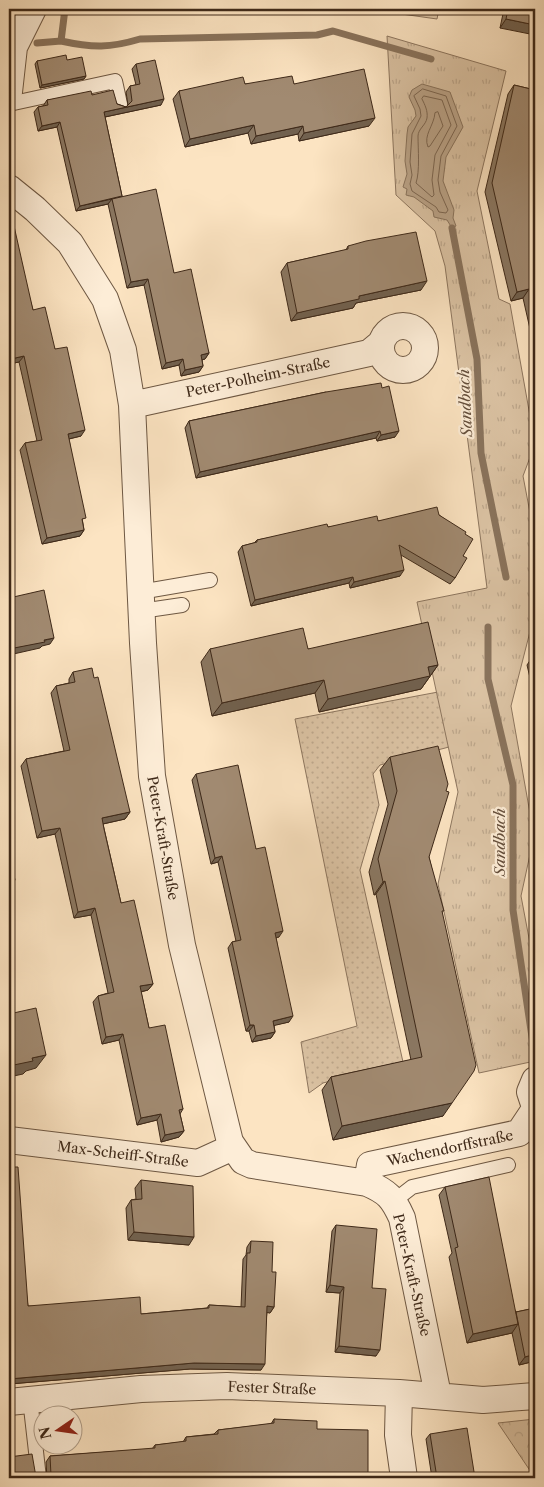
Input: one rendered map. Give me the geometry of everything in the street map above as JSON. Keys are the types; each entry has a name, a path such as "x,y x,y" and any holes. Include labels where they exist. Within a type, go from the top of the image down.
{"street":[{"path":"9,92 14,48 34,9"},
{"name":"Peter-Kraft-Straße","path":"9,188 35,208 70,243 104,299 123,350 132,405 141,602 152,776 182,945 226,1128 234,1148 243,1160 252,1165 367,1183 384,1190 394,1201 402,1218 438,1395"},
{"name":"Peter-Polheim-Straße","path":"132,405 369,353 381,343"},
{"name":"Wachendorffstraße","path":"367,1183 370,1165 519,1133 535,1108 530,1092 535,1080"},
{"name":"Max-Scheiff-Straße","path":"9,1140 198,1163 234,1148"},
{"name":"Fester Straße","path":"20,1401 142,1389 227,1386 438,1395 483,1400 535,1396"},
{"path":"399,1393 398,1435 404,1478"}],"lane":[{"path":"9,104 115,81 120,104"},
{"path":"141,602 210,580"},
{"path":"141,602 182,605"},
{"path":"394,1201 412,1186 508,1166"},
{"path":"20,1401 39,1478"}],"green space":[{"path":"366,9 439,9 437,19"},
{"path":"387,36 506,71 477,191 499,299 510,304 535,444 523,476 535,539 535,612 511,706 534,836 521,896 535,970 535,1061 479,1073 438,884 458,792 417,602 487,588 445,266 435,231 396,195"},
{"path":"438,692 449,747 380,765 373,774 379,805 360,870 403,1062 323,1083 309,1093 301,1042 357,1026 295,719"},
{"path":"535,1419 535,1478 498,1423"}],"water":[{"path":"422,84 450,92 463,127 446,157 443,181 454,210 453,218 456,226 452,228 447,220 434,217 433,211 414,197 406,195 407,189 403,187 407,174 405,161 408,127 416,116 409,97 412,90"}],"building":[{"path":"508,9 535,9 535,25 506,19"},
{"path":"66,55 67,60 82,57 86,76 42,85 37,61"},
{"path":"155,60 164,99 104,112 122,196 80,206 60,122 42,126 38,107 48,105 47,100 91,91 92,95 113,90 117,104 126,107 132,101 130,86 140,84 136,64"},
{"path":"364,69 375,118 304,133 303,126 256,136 254,125 190,139 179,91 243,77 245,84 292,76 294,84"},
{"path":"514,85 535,90 535,315 529,289 517,292 492,183"},
{"path":"156,189 174,273 191,269 209,353 201,355 203,366 185,370 183,359 166,363 148,279 131,282 112,199"},
{"path":"14,226 33,310 45,307 55,349 67,347 85,430 68,434 86,518 82,519 84,530 47,538 25,443 42,440 24,356 11,359 9,349 9,227"},
{"path":"416,232 427,281 359,296 359,299 297,313 287,263 348,249 348,246 366,241"},
{"path":"381,383 382,388 389,386 399,431 381,435 380,431 200,472 189,421 326,392"},
{"path":"437,507 439,515 466,532 465,534 473,539 463,556 467,558 455,578 399,545 404,570 354,582 353,577 255,600 242,546 257,542 257,540 327,524 328,527 377,516 378,521"},
{"path":"44,590 54,638 44,640 45,642 9,649 9,598"},
{"path":"428,622 438,665 428,667 430,676 328,699 324,680 222,703 210,649 303,628 308,649"},
{"path":"92,668 94,678 98,677 130,812 102,818 104,829 121,903 134,900 153,984 140,986 149,1028 165,1025 183,1109 179,1110 184,1131 165,1135 161,1114 141,1118 123,1034 106,1037 98,996 114,992 95,908 78,912 60,828 42,831 26,759 70,750 56,686 75,682 73,672"},
{"path":"438,746 448,784 446,791 449,792 429,857 444,911 442,911 476,1065 474,1071 452,1103 342,1126 331,1077 422,1057 385,881 383,882 378,859 397,791 390,757"},
{"path":"238,765 256,849 265,847 283,931 275,933 293,1016 273,1021 275,1032 256,1036 254,1025 250,1025 232,942 241,940 222,856 215,858 196,774"},
{"path":"9,851 15,880 9,881"},
{"path":"36,1008 46,1055 32,1058 33,1061 9,1066 9,1014"},
{"path":"9,1167 18,1167 28,1306 140,1297 141,1314 209,1308 209,1305 245,1307 247,1253 250,1253 251,1241 273,1242 272,1272 276,1272 274,1307 267,1306 265,1364 194,1363 9,1379"},
{"path":"489,1177 518,1324 473,1334 455,1248 458,1247 445,1187"},
{"path":"141,1180 193,1186 194,1237 134,1232 131,1200 142,1199"},
{"path":"336,1225 377,1229 372,1288 386,1289 380,1350 339,1346 344,1287 330,1285"},
{"path":"535,1308 535,1354 525,1357 516,1312"},
{"path":"274,1419 317,1421 317,1429 368,1430 368,1478 272,1478 264,1477 264,1473 226,1478 48,1478 51,1475 50,1456 155,1448 155,1445 186,1441 186,1437 218,1434 218,1430 274,1423"},
{"path":"467,1428 475,1478 437,1478 430,1434"},
{"path":"32,1454 36,1477 39,1478 9,1478 9,1457"}],"waterway":[{"path":"65,9 61,41 83,45 101,46 140,39 317,35 333,31 431,59"},
{"path":"37,43 61,41"},
{"name":"Sandbach","path":"452,228 477,359 481,453 506,577"},
{"name":"Sandbach","path":"488,627 488,679 513,785 513,910 535,1057"}]}
